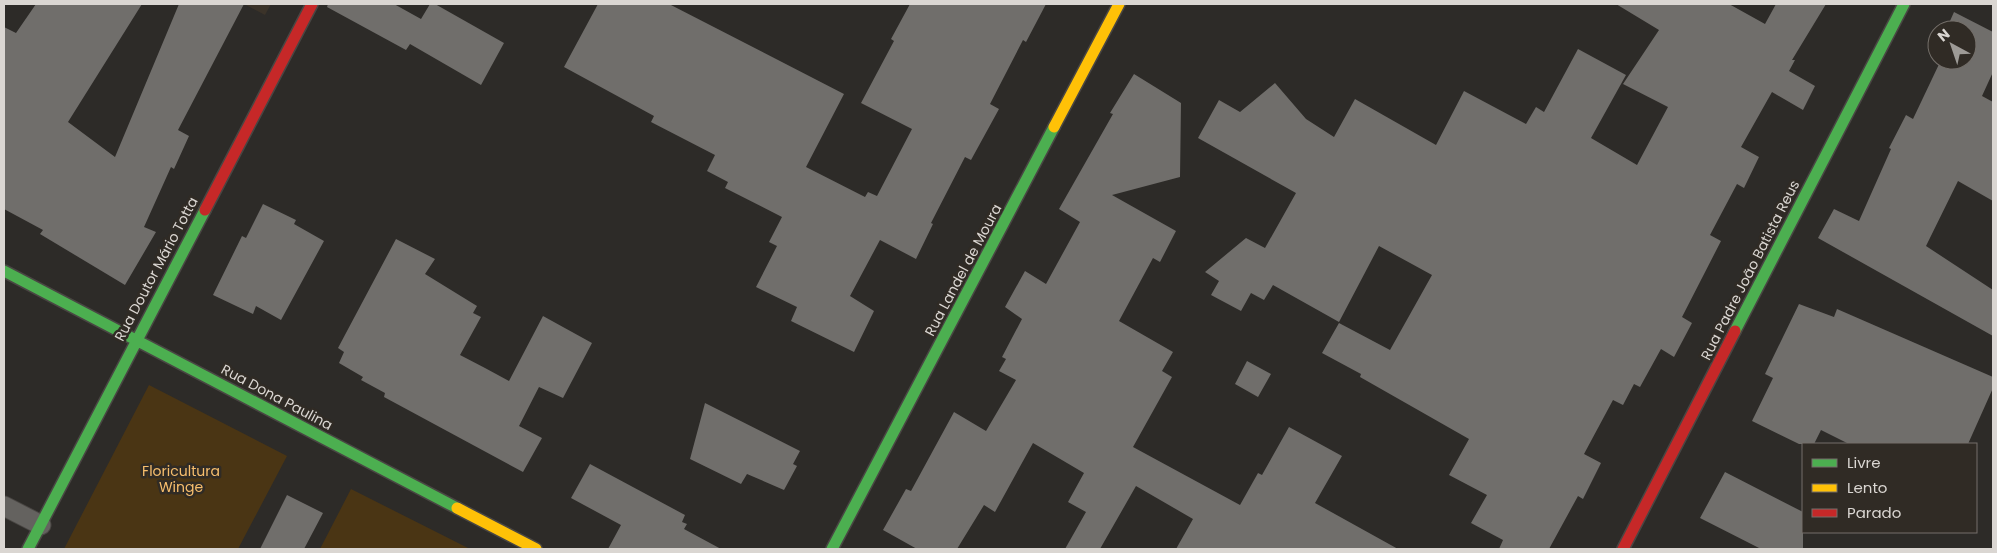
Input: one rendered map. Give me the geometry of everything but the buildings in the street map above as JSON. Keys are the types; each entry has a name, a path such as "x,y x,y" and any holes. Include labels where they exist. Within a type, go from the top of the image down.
{"street":[{"name":"Rua Doutor Mário Totta","path":"28,549 312,4"},
{"name":"Rua Landel de Moura","path":"832,549 1120,4"},
{"name":"Rua Padre João Batista Reus","path":"1622,549 1904,4"},
{"name":"Rua Dona Paulina","path":"4,271 536,549"}],"lane":[{"path":"4,506 41,525"}],"shaded area":[{"path":"244,4 271,4 265,15"}],"green space":[{"name":"Floricultura Winge","path":"149,385 287,456 238,549 64,549"},
{"path":"351,489 470,549 320,549"}],"traffic: fast":[{"path":"1735,331 1904,4"},
{"path":"832,549 1054,127"},
{"path":"28,549 205,210"},
{"path":"4,271 457,508"}],"traffic: slow":[{"path":"1054,127 1119,4"},
{"path":"457,508 536,549"}],"traffic: jam":[{"path":"205,210 312,4"},
{"path":"1623,549 1735,331"}]}
